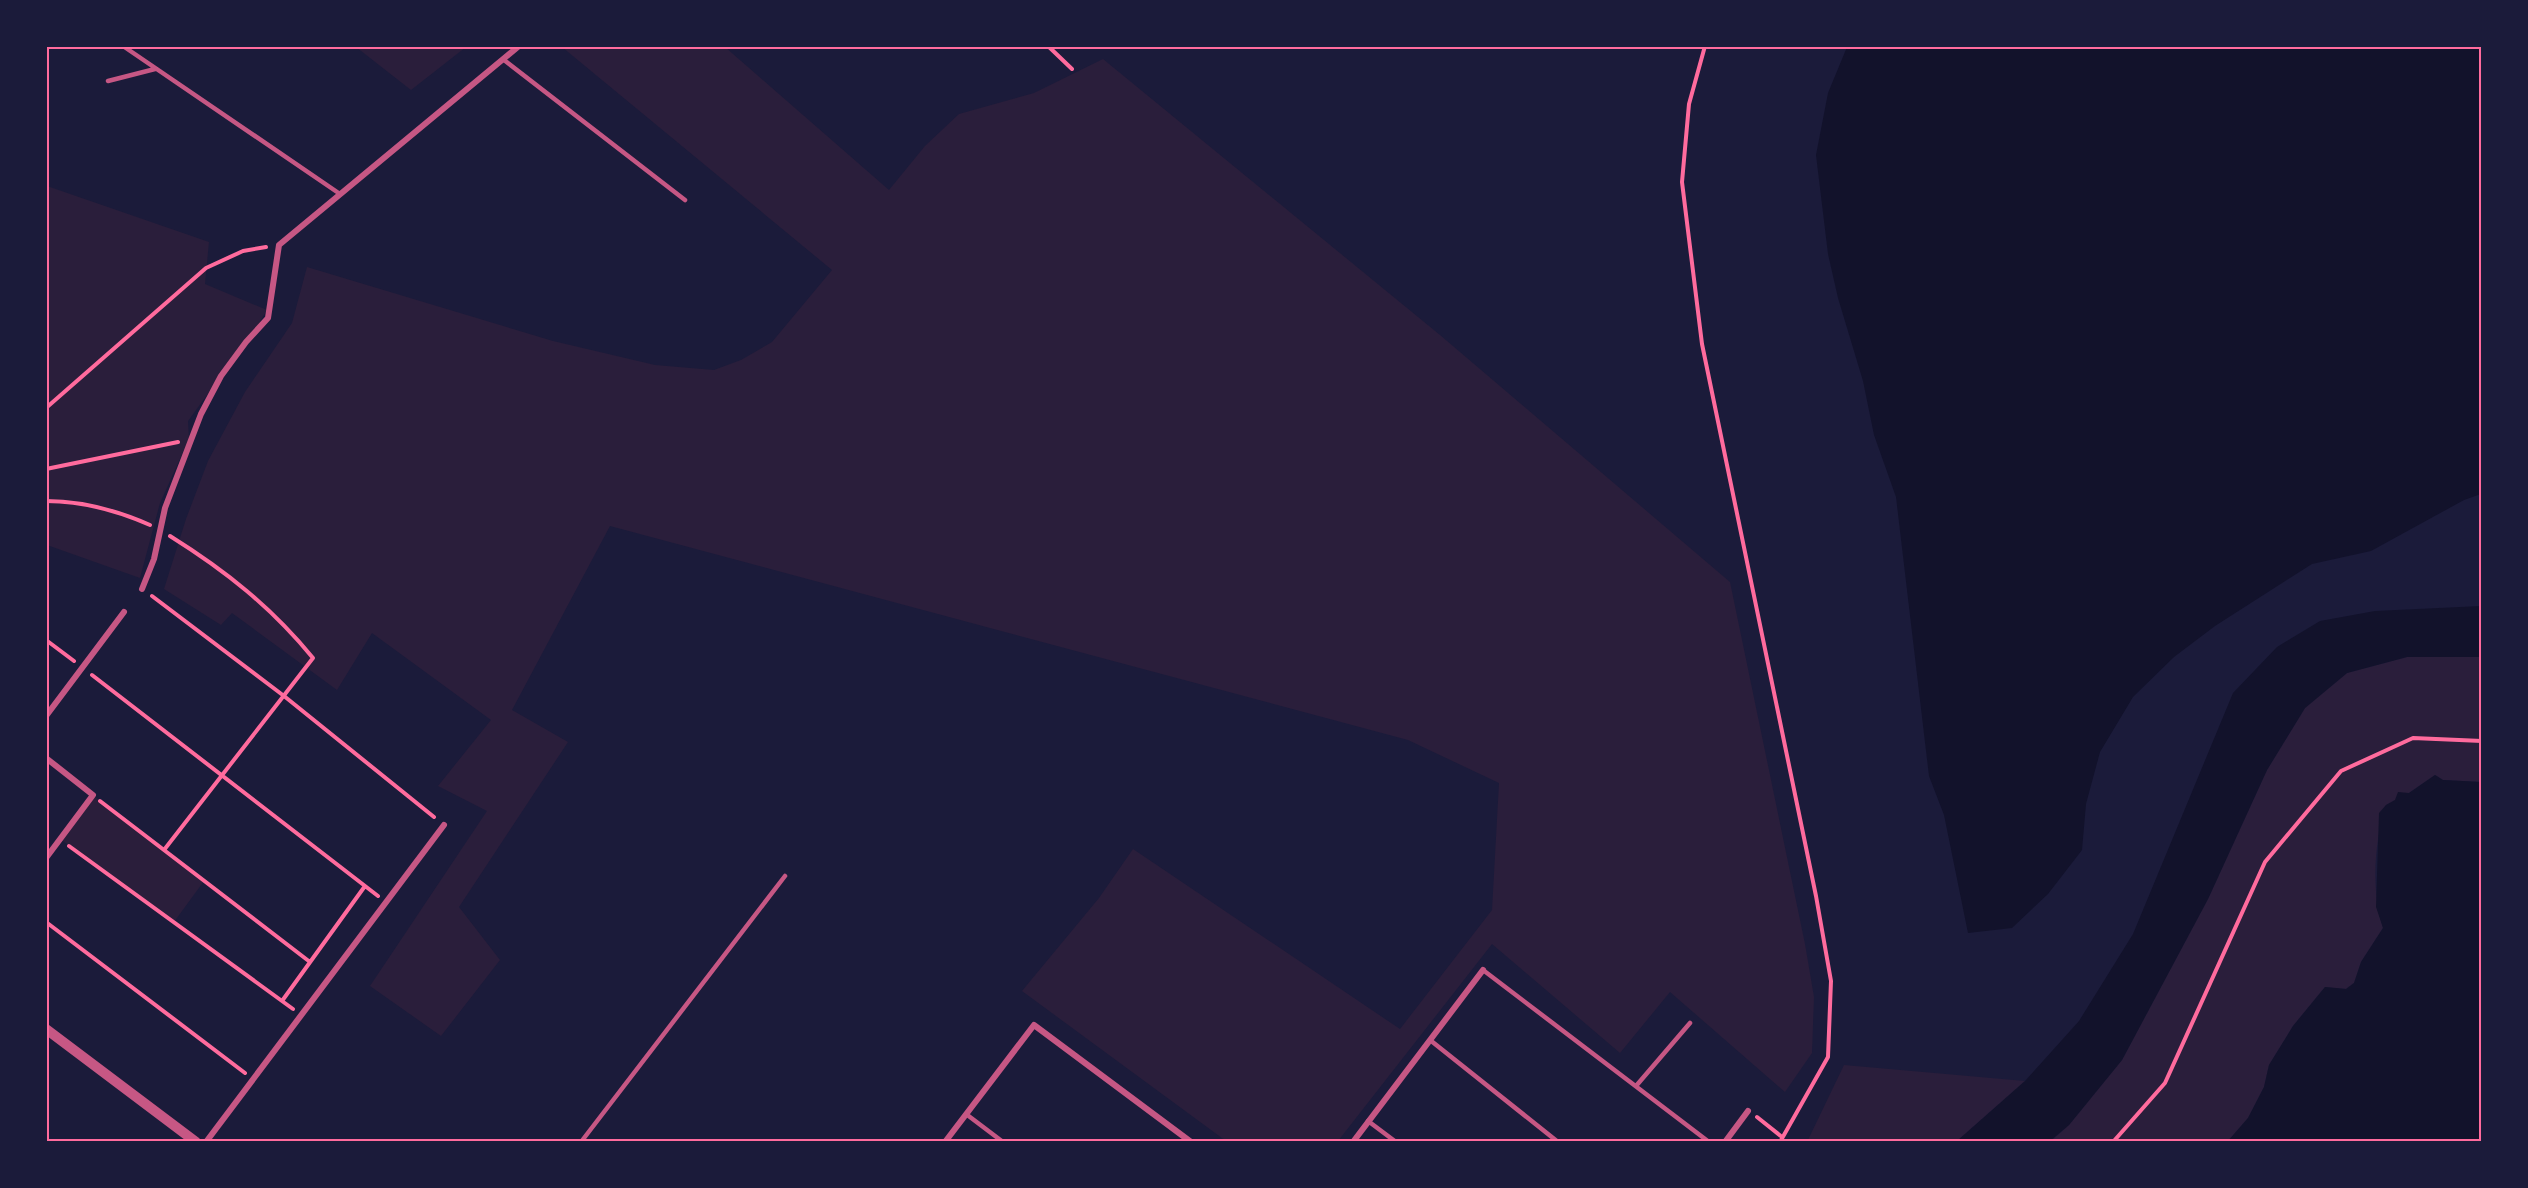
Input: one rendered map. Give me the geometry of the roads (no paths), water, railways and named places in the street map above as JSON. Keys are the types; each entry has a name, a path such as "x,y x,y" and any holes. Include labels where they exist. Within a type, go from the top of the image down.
{"street":[{"path":"142,589 154,559 159,529 201,414 221,376 246,342 268,318 279,245 519,46"},
{"path":"46,716 124,612"},
{"path":"46,758 93,795 46,858"},
{"path":"206,1142 444,825"},
{"path":"1353,1142 1483,970"},
{"path":"945,1142 1034,1025 1191,1142"},
{"path":"46,1029 196,1142"},
{"path":"1725,1142 1748,1111"}],"lane":[{"path":"123,46 340,194"},
{"path":"504,60 685,200"},
{"path":"108,81 155,69"},
{"path":"581,1142 785,876"},
{"path":"1483,970 1709,1142"},
{"path":"1636,1086 1690,1023"},
{"path":"1430,1040 1558,1142"},
{"path":"966,1113 1003,1142"},
{"path":"1368,1121 1396,1142"}]}
